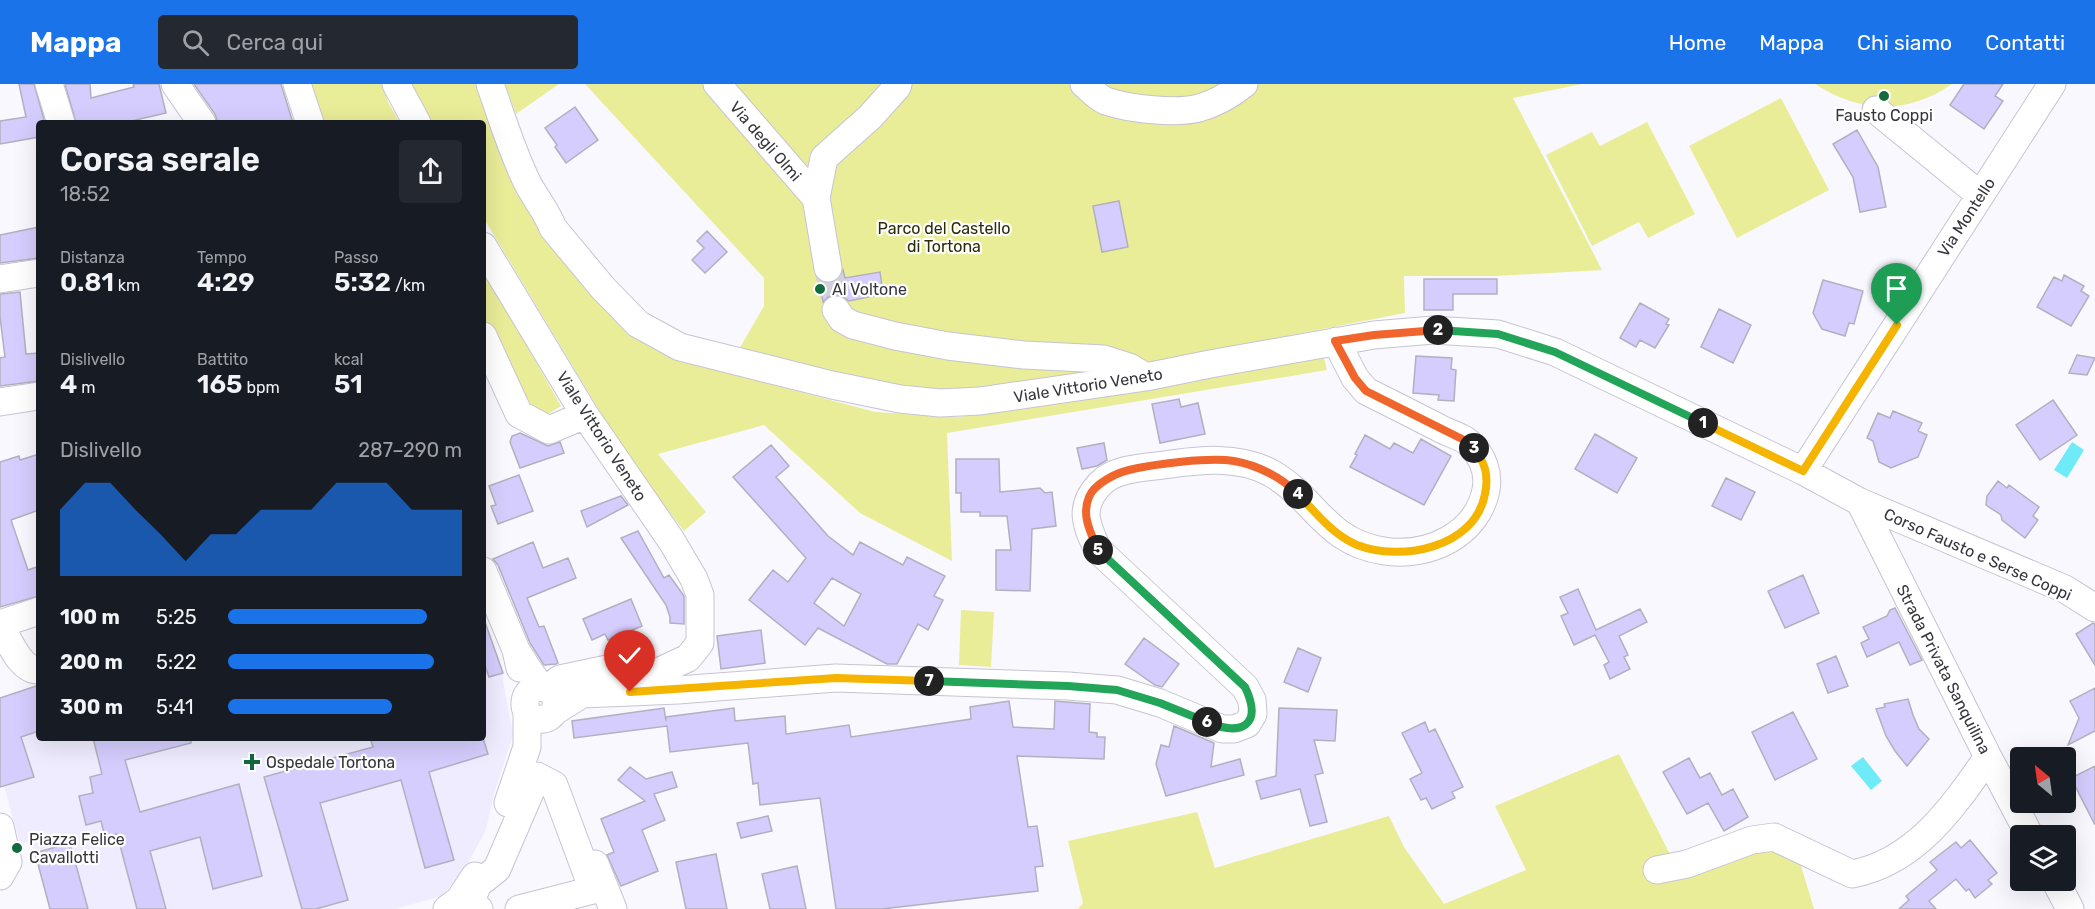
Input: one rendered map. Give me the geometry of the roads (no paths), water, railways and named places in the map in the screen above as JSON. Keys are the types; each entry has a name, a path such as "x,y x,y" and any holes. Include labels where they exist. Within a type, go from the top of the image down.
{"street":[{"path":"49,84 61,120"},
{"path":"175,84 200,120"},
{"path":"297,84 309,120"},
{"path":"396,84 415,120"},
{"name":"Viale Vittorio Veneto","path":"490,84 509,140 553,228 603,288 638,324 680,347 832,385 900,399 939,403 980,401 1146,377 1335,341 1433,330 1498,334 1555,352 1803,471"},
{"name":"Via degli Olmi","path":"717,84 816,198"},
{"path":"828,268 816,198 824,158 870,117 898,84"},
{"path":"1084,84 1104,100 1136,107 1167,110 1197,109 1227,98 1244,84"},
{"name":"Via Montello","path":"1803,471 2052,84"},
{"path":"1876,111 1980,195"},
{"name":"Viale Vittorio Veneto","path":"486,251 585,415 671,540 694,579 700,595 700,643 688,658 658,672 617,681 582,694 540,702"},
{"path":"0,279 36,273"},
{"path":"836,310 842,319 866,330 948,346 1024,355 1104,359 1129,367 1146,377"},
{"path":"582,694 678,690 836,678 1068,686 1117,690 1160,703 1222,729 1234,729 1247,724 1253,714 1252,700 1245,687 1098,550 1086,524 1089,497 1103,482 1128,470 1199,460 1234,461 1269,472 1284,482 1331,529 1356,544 1386,552 1421,550 1452,539 1470,524 1483,505 1488,480 1483,461 1470,443 1366,391 1355,378 1335,341"},
{"path":"486,342 519,414 549,430 585,415"},
{"path":"0,402 36,396"},
{"name":"Corso Fausto e Serse Coppi","path":"1803,471 1860,502 2065,589 2095,608"},
{"name":"Strada Privata Sanquilina","path":"1860,502 2024,825"},
{"path":"486,578 540,702"},
{"path":"36,612 0,625 24,665 31,670 36,670"},
{"path":"464,907 494,844 540,702 561,679 579,673 648,661 681,646 700,631"},
{"path":"525,754 555,770 560,776 610,901 548,909"},
{"path":"1658,870 1687,864 1752,840 1774,837 1852,874 1862,872 1895,859 1916,844 1948,811 1988,757"},
{"path":"464,907 470,903 478,884 497,869 537,776 554,785 593,890 519,909"},
{"path":"0,827 8,862 0,876"},
{"path":"2061,891 2070,909"}],"water":[{"path":"2072,442 2084,450 2067,478 2054,470"},
{"path":"1863,757 1882,781 1871,790 1851,766"}],"tunnel":[{"path":"828,268 836,310"}],"place":[{"name":"Fausto Coppi","path":"1884,96"},
{"name":"Al Voltone","path":"820,289"},
{"name":"Ospedale Tortona","path":"252,762"},
{"name":"Piazza Felice Cavallotti","path":"17,848"}],"park label":[{"name":"Parco del Castello di Tortona","path":"944,237"}]}
